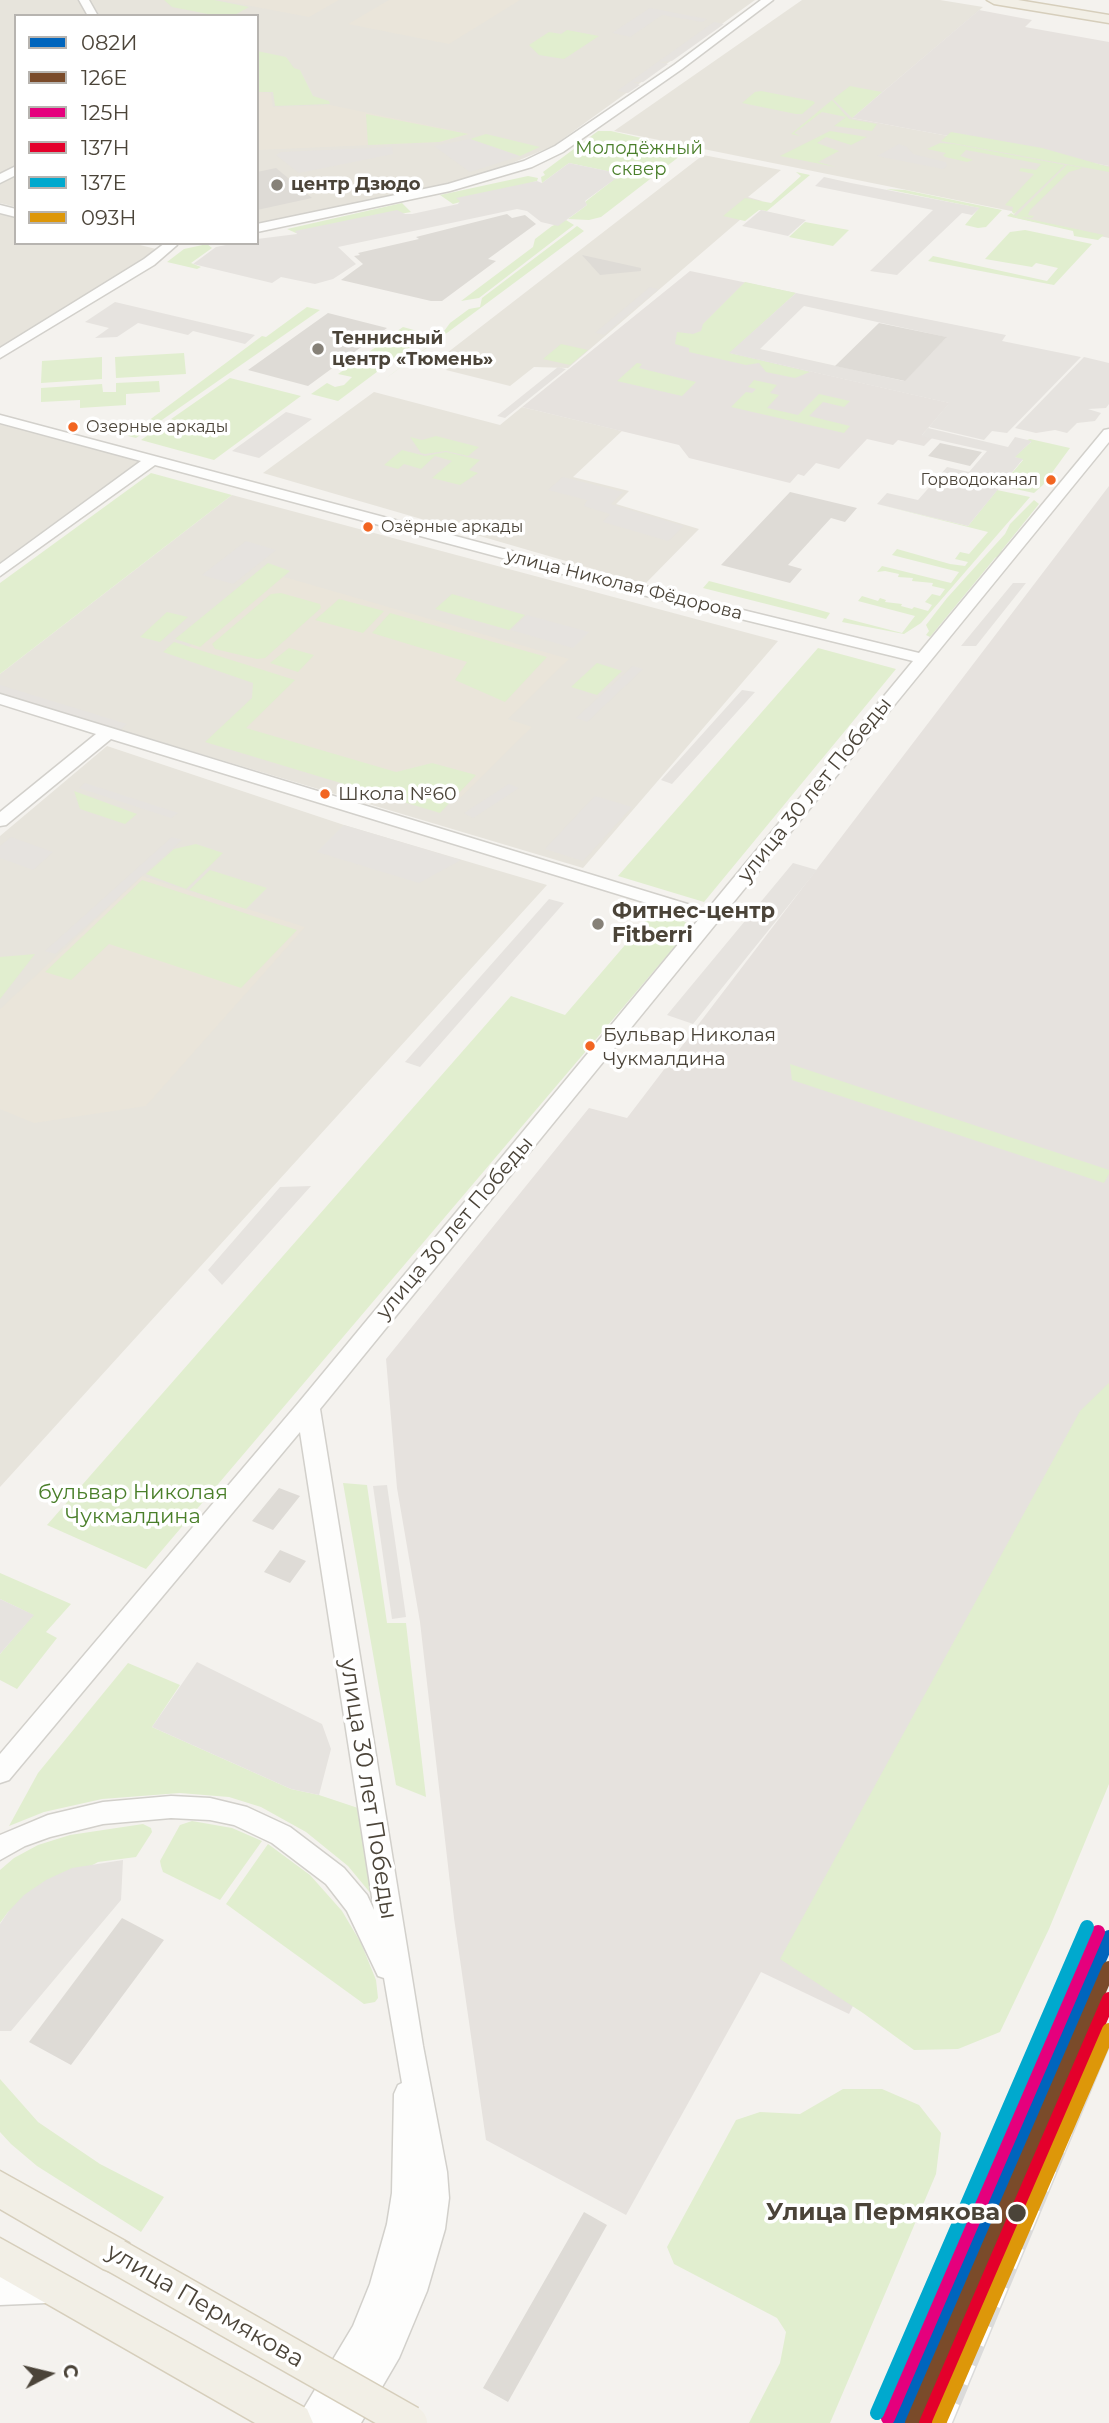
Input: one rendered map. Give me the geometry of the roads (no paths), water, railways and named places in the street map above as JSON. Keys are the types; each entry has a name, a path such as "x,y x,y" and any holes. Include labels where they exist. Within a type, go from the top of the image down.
{"main road":[{"path":"994,0 1109,19"},
{"path":"1037,0 1109,12"},
{"name":"улица Пермякова","path":"13,2197 410,2423"},
{"path":"0,2256 293,2423"}],"street":[{"path":"259,228 450,187 535,161 559,149 678,67 768,0"},
{"path":"0,354 149,262 169,245"},
{"name":"улица Николая Фёдорова","path":"0,419 628,587 924,659"},
{"name":"улица 30 лет Победы","path":"21,1749 308,1407 1109,433"},
{"path":"0,571 152,460"},
{"path":"0,699 711,917"},
{"path":"0,821 109,732"},
{"name":"улица 30 лет Победы","path":"308,1407 409,2046 432,2172 434,2198 430,2229 412,2291 388,2347 343,2423"},
{"path":"0,1772 21,1749"},
{"path":"0,1785 21,1749"},
{"path":"0,1849 16,1838 48,1826 123,1811 195,1808 224,1812 253,1821 281,1835 309,1854 346,1889 375,1937 404,2012"},
{"name":"улица 30 лет Победы","path":"311,2423 363,2336 385,2284 402,2224 407,2193 409,2046"},
{"path":"0,2179 13,2197"},
{"path":"0,2290 33,2287 72,2297"}],"railway":[{"path":"948,2423 1109,2036"}],"place":[{"name":"центр Дзюдо","path":"277,185"},
{"name":"Теннисный центр «Тюмень»","path":"318,349"},
{"name":"Озерные аркады","path":"73,427"},
{"name":"Горводоканал","path":"1051,480"},
{"name":"Озёрные аркады","path":"368,527"},
{"name":"Школа №60","path":"325,794"},
{"name":"Фитнес-центр Fitberri","path":"598,924"},
{"name":"Бульвар Николая Чукмалдина","path":"590,1046"},
{"name":"Улица Пермякова","path":"1017,2213"}],"park label":[{"name":"Молодёжный сквер","path":"639,159"},
{"name":"бульвар Николая Чукмалдина","path":"133,1505"}]}
